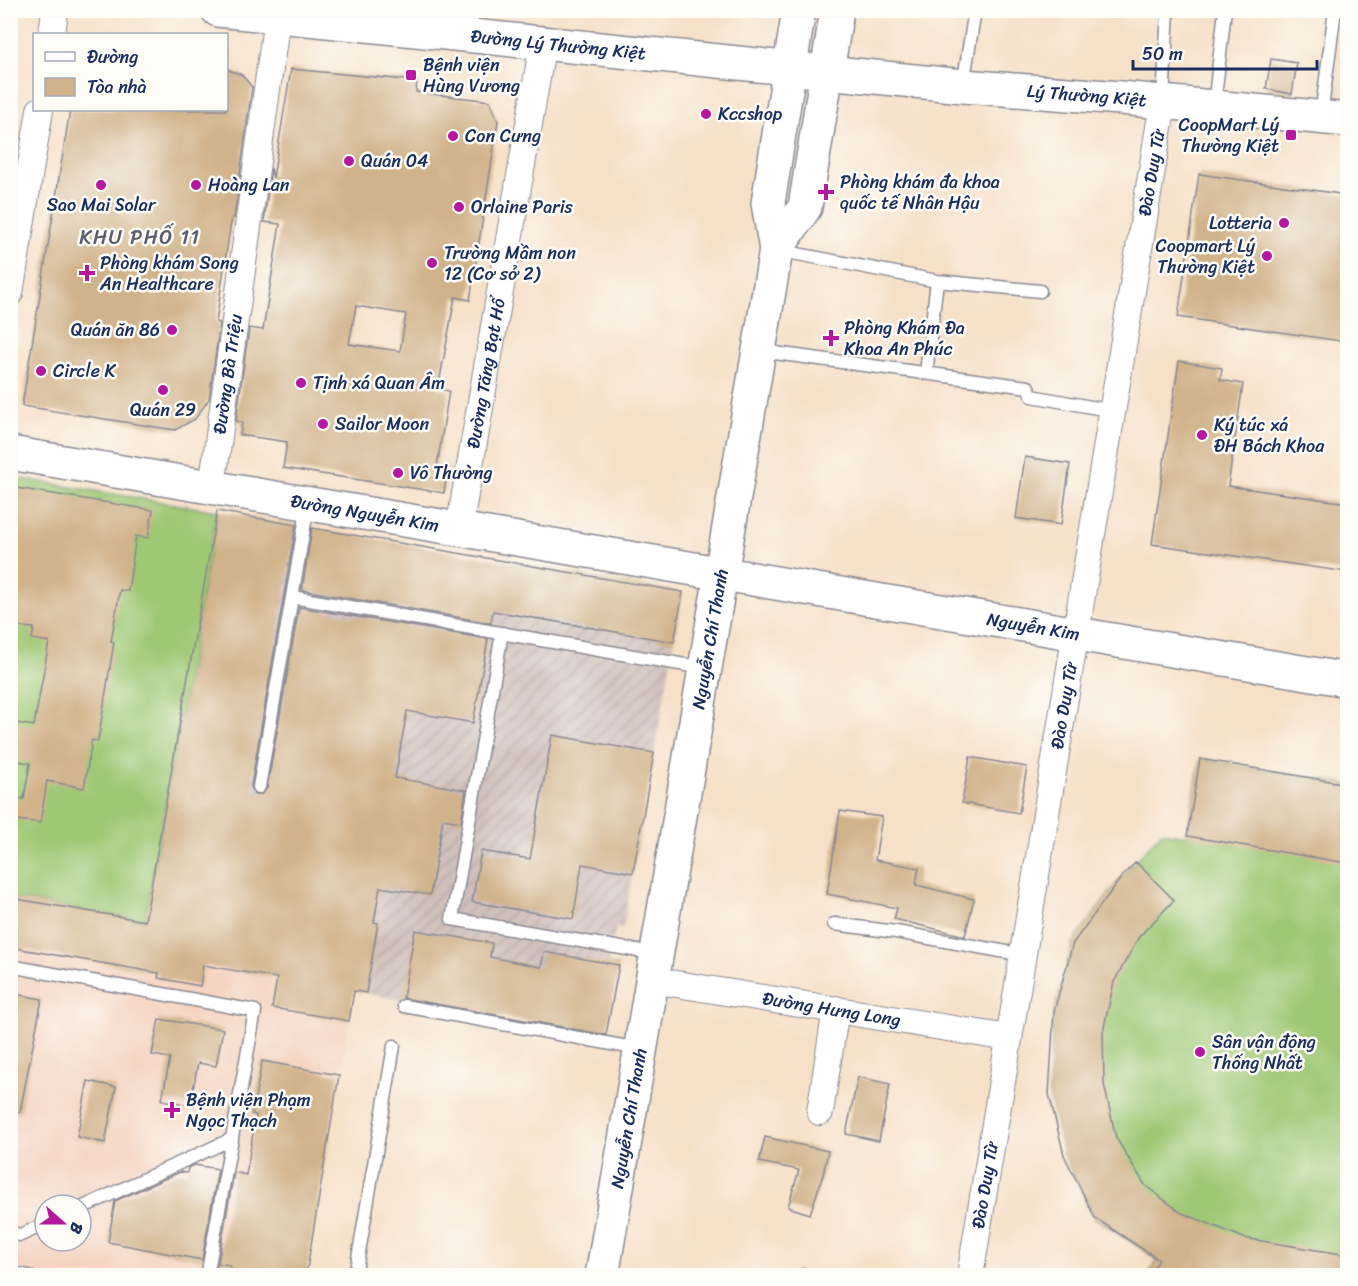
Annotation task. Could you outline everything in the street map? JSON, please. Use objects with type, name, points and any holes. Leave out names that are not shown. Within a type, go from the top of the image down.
[{"type":"main road","name":"Đường Lý Thường Kiệt","points":[[218,10],[278,13],[827,72]]},
{"type":"main road","points":[[776,250],[768,203],[799,10]]},
{"type":"main road","name":"Nguyễn Chí Thanh","points":[[602,1275],[776,250],[806,207],[837,10]]},
{"type":"main road","name":"Lý Thường Kiệt","points":[[827,72],[1334,119]]},
{"type":"main road","name":"Đường Nguyễn Kim","points":[[10,453],[720,573]]},
{"type":"main road","name":"Nguyễn Kim","points":[[720,573],[1347,680]]},
{"type":"street","points":[[52,33],[55,10]]},
{"type":"street","name":"Đường Bà Triệu","points":[[212,487],[278,13]]},
{"type":"street","name":"Đường Tăng Bạt Hổ","points":[[459,529],[543,43]]},
{"type":"street","name":"Đào Duy Từ","points":[[970,1275],[1163,103]]},
{"type":"street","points":[[10,293],[40,111]]},
{"type":"street","name":"Đường Hưng Long","points":[[654,967],[836,1009],[1009,1038]]},
{"type":"street","points":[[820,1112],[836,1009]]},
{"type":"lane","points":[[963,86],[975,10]]},
{"type":"lane","points":[[1163,103],[1168,10]]},
{"type":"lane","points":[[1214,107],[1225,10]]},
{"type":"lane","points":[[1334,119],[1335,10]]},
{"type":"lane","points":[[776,250],[937,282],[1040,291]]},
{"type":"lane","points":[[926,373],[937,282]]},
{"type":"lane","points":[[759,351],[1028,387],[1032,396],[1113,411]]},
{"type":"lane","points":[[259,787],[309,504]]},
{"type":"lane","points":[[292,597],[704,668]]},
{"type":"lane","points":[[502,633],[452,919],[654,967]]},
{"type":"lane","points":[[834,924],[896,932],[1023,955]]},
{"type":"lane","points":[[10,966],[255,1011],[207,1275]]},
{"type":"lane","points":[[404,1006],[640,1049]]},
{"type":"lane","points":[[355,1275],[394,1046]]},
{"type":"lane","points":[[93,1203],[232,1139]]},
{"type":"lane","points":[[10,1233],[21,1235],[33,1230]]},
{"type":"lane","points":[[10,1272],[29,1275]]},
{"type":"shaded area","points":[[217,511],[683,592],[623,928],[616,927],[609,963],[619,965],[606,1035],[139,954]]},
{"type":"shaded area","name":"Bệnh viện Phạm Ngọc Thạch","points":[[10,898],[145,921],[165,959],[354,991],[306,1275],[11,1275]]},
{"type":"green space","points":[[10,477],[217,511],[145,921],[11,898]]},
{"type":"green space","name":"Sân vận động Thống Nhất","points":[[1200,759],[1347,784],[1347,1275],[1148,1275],[1158,1260],[1095,1218],[1064,1155],[1049,1094],[1054,1011],[1073,943],[1123,875],[1162,832],[1187,836]]},
{"type":"building","points":[[1271,59],[1297,63],[1292,94],[1266,89]]},
{"type":"building","points":[[291,69],[417,81],[416,92],[490,101],[498,121],[470,300],[455,297],[438,389],[449,391],[437,466],[448,467],[444,493],[283,468],[287,442],[240,435],[242,422],[236,421],[249,328],[263,330],[280,224],[264,222],[271,168],[273,178]],"holes":[[[356,306],[406,314],[400,351],[349,344]]]},
{"type":"building","points":[[228,70],[242,75],[252,87],[234,218],[232,218],[230,228],[216,322],[220,323],[209,399],[195,419],[175,430],[22,406],[70,111],[228,111]]},
{"type":"building","name":"Coopmart Lý Thường Kiệt","points":[[1199,174],[1347,195],[1347,342],[1178,317]]},
{"type":"building","name":"Ký túc xá ĐH Bách Khoa","points":[[1179,361],[1222,368],[1220,380],[1243,384],[1228,486],[1347,503],[1347,572],[1152,544]]},
{"type":"building","points":[[1025,457],[1070,464],[1061,525],[1016,518]]},
{"type":"building","points":[[10,487],[153,510],[148,538],[136,536],[128,591],[120,590],[98,741],[92,740],[84,788],[47,781],[40,823],[10,819],[10,797],[24,799],[30,763],[11,760],[17,723],[34,726],[49,642],[32,639],[34,628],[10,626]]},
{"type":"building","points":[[217,511],[296,525],[251,786],[254,794],[262,794],[267,788],[299,607],[488,639],[473,723],[407,711],[395,778],[466,790],[461,822],[443,819],[430,895],[380,887],[374,922],[378,923],[366,993],[354,991],[349,1021],[272,1008],[277,978],[203,965],[200,986],[158,978],[159,973],[10,947],[10,898],[145,921]]},
{"type":"building","points":[[312,528],[683,592],[674,642],[493,611],[491,623],[302,590]]},
{"type":"building","points":[[552,735],[654,753],[633,873],[582,864],[573,919],[472,902],[481,851],[530,859]]},
{"type":"building","points":[[970,757],[1027,767],[1019,813],[962,803]]},
{"type":"building","points":[[1200,759],[1347,784],[1347,863],[1187,836]]},
{"type":"building","points":[[840,811],[882,817],[875,860],[919,868],[916,885],[974,899],[965,936],[894,919],[897,908],[827,894]]},
{"type":"building","points":[[1136,862],[1174,900],[1139,937],[1114,982],[1103,1032],[1104,1084],[1116,1138],[1145,1185],[1180,1212],[1244,1238],[1347,1255],[1347,1275],[1148,1275],[1159,1260],[1095,1218],[1064,1155],[1049,1094],[1054,1011],[1073,943],[1123,875]]},
{"type":"building","points":[[415,930],[492,943],[490,957],[541,967],[544,952],[619,965],[606,1035],[403,998]]},
{"type":"building","points":[[10,993],[42,999],[20,1112],[10,1111]]},
{"type":"building","points":[[159,1019],[223,1029],[216,1066],[198,1063],[190,1105],[162,1100],[170,1058],[152,1055]]},
{"type":"building","points":[[262,1061],[339,1075],[306,1275],[229,1275],[230,1265],[218,1263],[234,1172],[246,1175],[256,1115],[252,1114]]},
{"type":"building","points":[[858,1077],[890,1084],[879,1141],[846,1134]]},
{"type":"building","points":[[88,1081],[116,1087],[105,1143],[77,1137]]},
{"type":"building","points":[[765,1137],[828,1151],[810,1214],[788,1207],[799,1170],[759,1162]]},
{"type":"building","points":[[195,1165],[218,1169],[202,1260],[108,1242],[115,1201],[180,1172],[187,1173],[188,1168]]},
{"type":"place","name":"Bệnh viện Hùng Vương","points":[[411,75]]},
{"type":"place","name":"Kccshop","points":[[706,114]]},
{"type":"place","name":"CoopMart Lý Thường Kiệt","points":[[1291,135]]},
{"type":"place","name":"Con Cưng","points":[[453,136]]},
{"type":"place","name":"Quán 04","points":[[349,161]]},
{"type":"place","name":"Sao Mai Solar","points":[[101,185]]},
{"type":"place","name":"Hoàng Lan","points":[[196,185]]},
{"type":"place","name":"Phòng khám đa khoa quốc tế Nhân Hậu","points":[[826,192]]},
{"type":"place","name":"Orlaine Paris","points":[[459,207]]},
{"type":"place","name":"Lotteria","points":[[1284,223]]},
{"type":"place","name":"Coopmart Lý Thường Kiệt","points":[[1267,256]]},
{"type":"place","name":"Trường Mầm non 12 (Cơ sở 2)","points":[[432,263]]},
{"type":"place","name":"Phòng khám Song An Healthcare","points":[[87,273]]},
{"type":"place","name":"Quán ăn 86","points":[[172,330]]},
{"type":"place","name":"Phòng Khám Đa Khoa An Phúc","points":[[831,338]]},
{"type":"place","name":"Circle K","points":[[41,371]]},
{"type":"place","name":"Tịnh xá Quan Âm","points":[[301,383]]},
{"type":"place","name":"Quán 29","points":[[163,390]]},
{"type":"place","name":"Sailor Moon","points":[[323,424]]},
{"type":"place","name":"Ký túc xá ĐH Bách Khoa","points":[[1202,435]]},
{"type":"place","name":"Vô Thường","points":[[398,473]]},
{"type":"place","name":"Sân vận động Thống Nhất","points":[[1200,1052]]},
{"type":"place","name":"Bệnh viện Phạm Ngọc Thạch","points":[[172,1110]]},
{"type":"district","name":"KHU PHỐ 11","points":[[140,237]]}]
